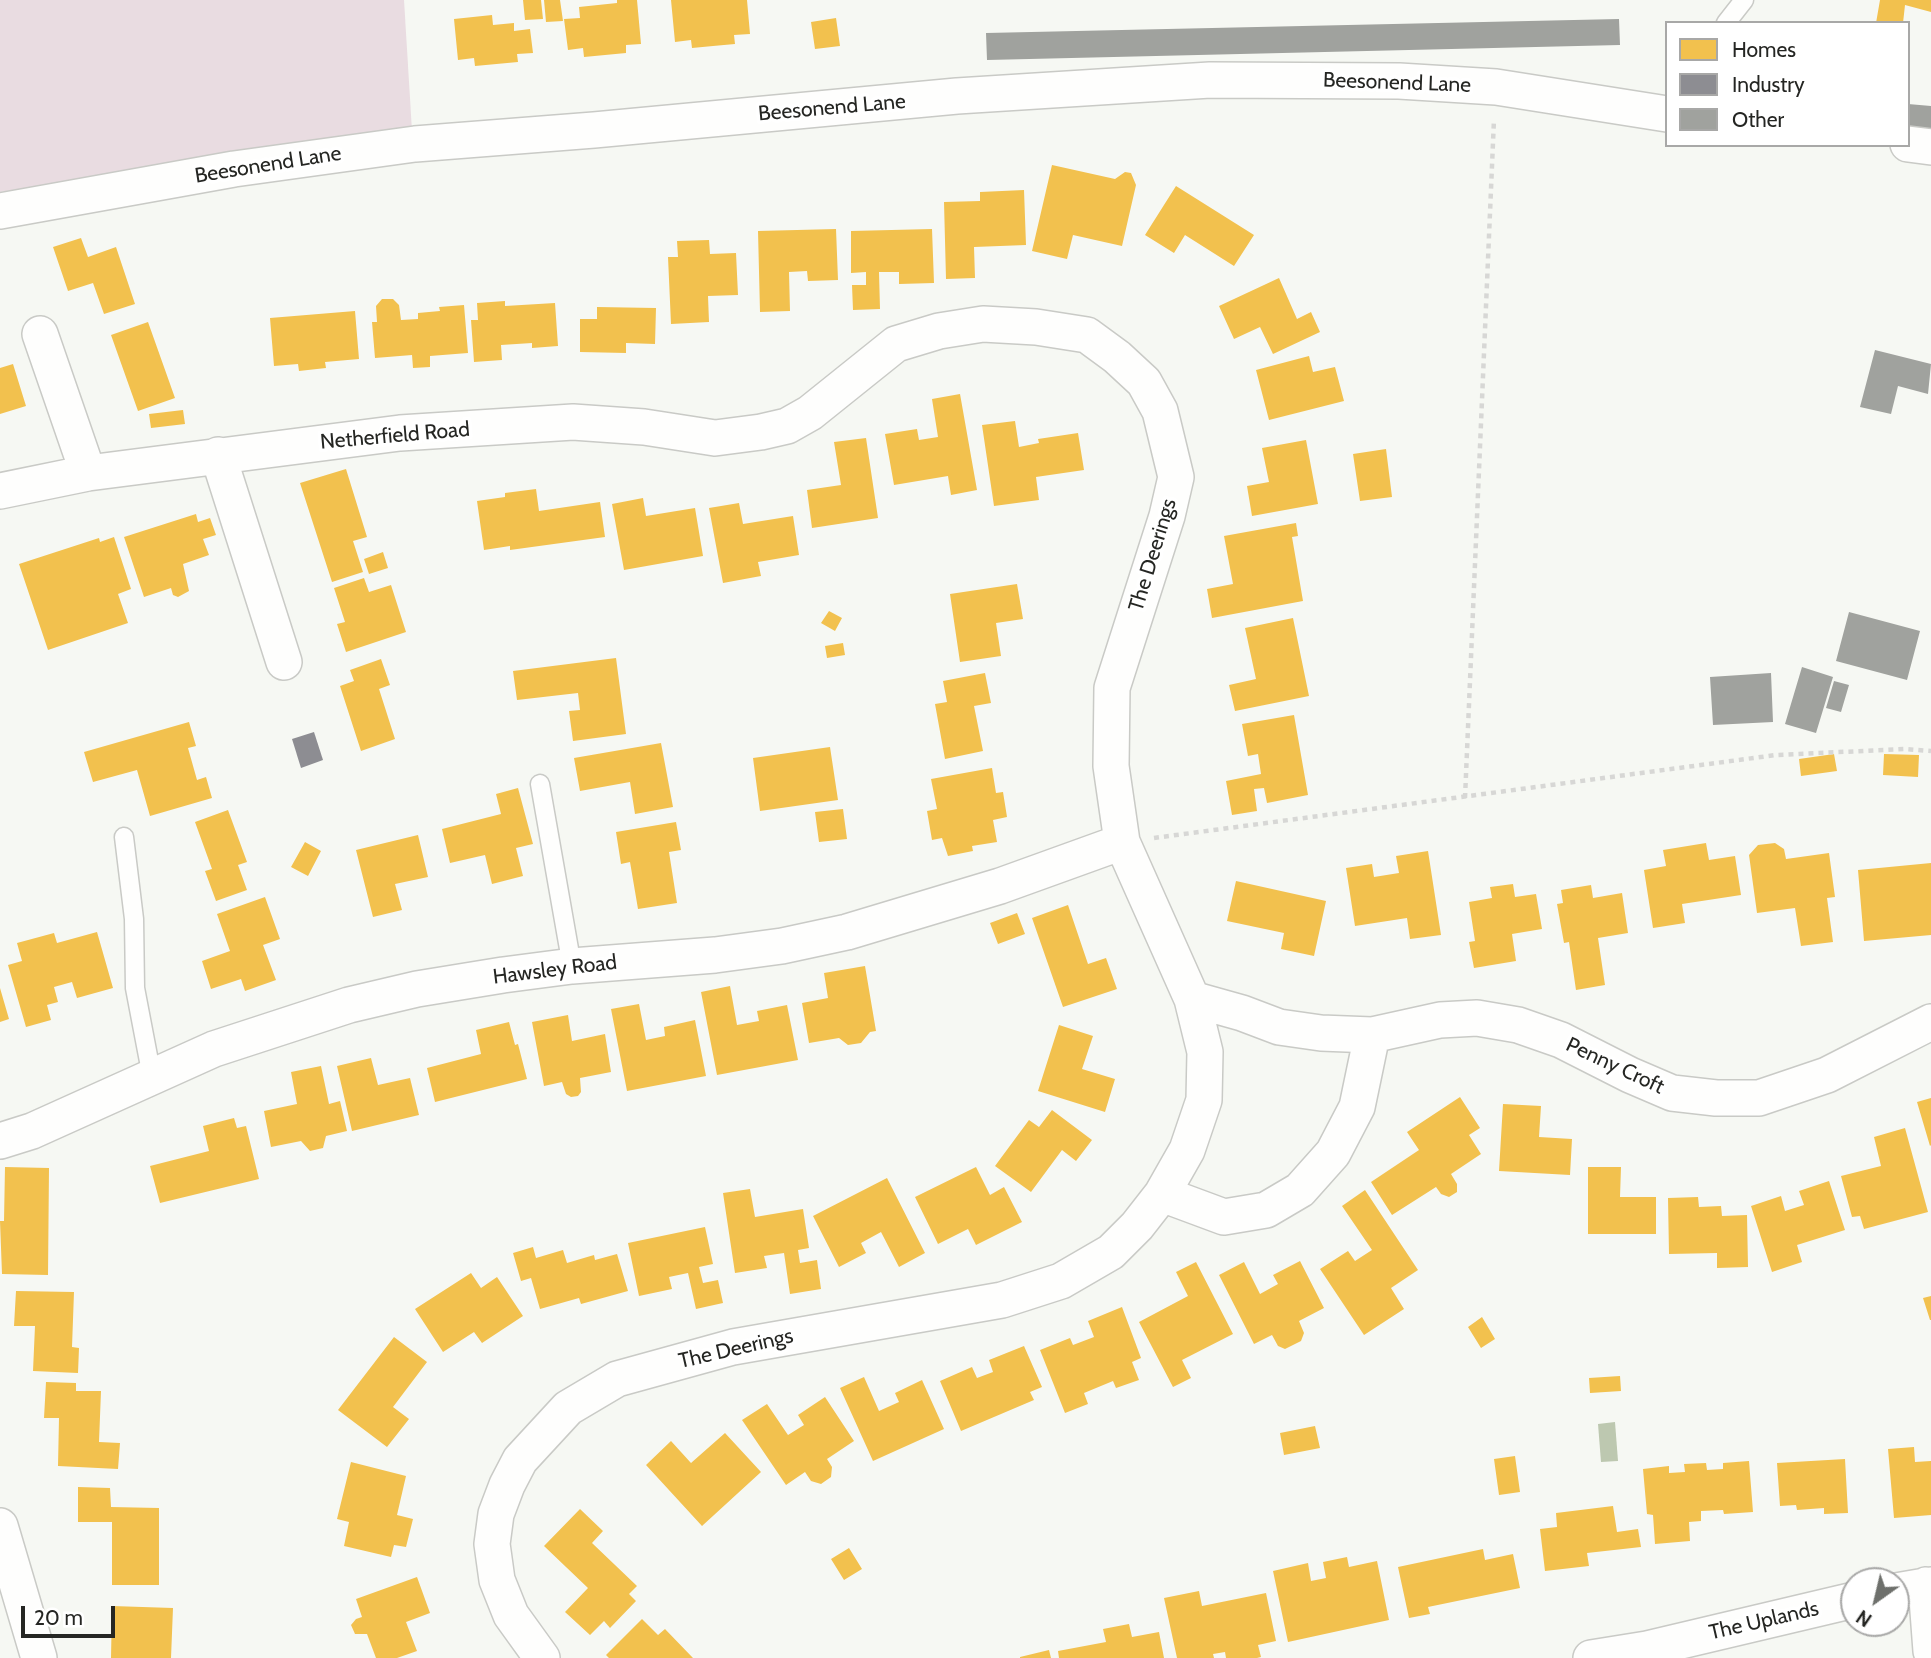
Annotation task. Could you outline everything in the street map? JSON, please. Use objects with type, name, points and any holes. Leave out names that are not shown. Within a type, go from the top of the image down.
[{"type":"street","name":"Beesonend Lane","points":[[0,211],[234,169],[415,144],[957,96],[1210,80],[1399,81],[1496,87],[1665,114]]},
{"type":"street","points":[[1910,144],[1931,147]]},
{"type":"street","name":"The Deerings","points":[[542,1658],[511,1615],[497,1580],[492,1544],[496,1514],[520,1460],[568,1408],[617,1379],[733,1347],[1002,1300],[1061,1281],[1111,1252],[1137,1226],[1162,1194],[1187,1150],[1204,1100],[1205,1052],[1192,999],[1122,842],[1111,766],[1112,688],[1167,516],[1175,477],[1160,411],[1144,382],[1087,335],[1037,327],[983,324],[939,331],[896,344],[810,414],[787,426],[715,438],[645,427],[573,422]]},
{"type":"street","points":[[40,334],[88,473]]},
{"type":"street","name":"Netherfield Road","points":[[0,491],[88,473],[400,433],[573,422]]},
{"type":"street","points":[[218,455],[284,662]]},
{"type":"street","name":"Hawsley Road","points":[[0,1141],[32,1131],[214,1049],[349,1005],[417,989],[572,966],[715,955],[782,946],[847,932],[1000,886],[1122,842]]},
{"type":"street","points":[[1162,1194],[1224,1217],[1266,1210],[1300,1190],[1333,1153],[1357,1107],[1372,1035],[1321,1033],[1279,1027],[1192,999]]},
{"type":"street","name":"Penny Croft","points":[[1372,1035],[1440,1020],[1477,1018],[1518,1025],[1561,1040],[1672,1093],[1716,1098],[1759,1098],[1827,1075],[1931,1023]]},
{"type":"street","points":[[0,1526],[39,1658]]},
{"type":"street","points":[[1918,1587],[1931,1651]]},
{"type":"street","name":"The Uplands","points":[[1591,1658],[1647,1649],[1840,1603]]},
{"type":"lane","points":[[1728,21],[1744,0]]},
{"type":"lane","points":[[540,783],[572,966]]},
{"type":"lane","points":[[124,837],[134,919],[135,988],[152,1077]]},
{"type":"path","points":[[1465,798],[1496,87]]},
{"type":"path","points":[[1122,842],[1776,755],[1905,749],[1931,751]]},
{"type":"shaded area","points":[[0,0],[404,0],[412,131],[0,192]]},
{"type":"shaded area","points":[[1615,1422],[1618,1461],[1601,1462],[1598,1424]]},
{"type":"building: Homes","points":[[523,0],[541,0],[543,19],[525,20]]},
{"type":"building: Homes","points":[[544,0],[560,0],[563,21],[546,22]]},
{"type":"building: Homes","points":[[617,0],[637,0],[641,44],[626,45],[626,53],[584,57],[583,48],[568,50],[564,19],[580,18],[579,7],[617,3]]},
{"type":"building: Homes","points":[[671,0],[747,0],[750,34],[734,35],[735,44],[692,48],[691,40],[675,42]]},
{"type":"building: Homes","points":[[1880,0],[1931,0],[1931,12],[1905,5],[1903,21],[1876,21]]},
{"type":"building: Homes","points":[[492,15],[493,25],[514,23],[514,31],[530,29],[533,53],[517,54],[518,62],[475,66],[474,58],[458,60],[454,19]]},
{"type":"building: Homes","points":[[836,18],[840,46],[815,49],[811,22]]},
{"type":"building: Homes","points":[[1052,165],[1115,179],[1125,172],[1131,173],[1136,185],[1122,246],[1073,235],[1067,259],[1032,251]]},
{"type":"building: Homes","points":[[1176,186],[1254,235],[1234,266],[1185,235],[1174,253],[1145,235]]},
{"type":"building: Homes","points":[[1024,190],[1026,245],[974,247],[975,278],[946,279],[944,202],[980,201],[980,192]]},
{"type":"building: Homes","points":[[836,229],[838,280],[808,281],[807,271],[789,272],[790,311],[760,312],[758,231]]},
{"type":"building: Homes","points":[[932,229],[934,283],[899,284],[899,272],[879,272],[880,309],[853,310],[852,285],[866,285],[866,272],[851,273],[851,231]]},
{"type":"building: Homes","points":[[81,238],[88,257],[116,247],[135,304],[104,314],[93,283],[68,291],[53,247]]},
{"type":"building: Homes","points":[[709,240],[710,254],[736,253],[738,295],[708,296],[709,322],[671,324],[668,257],[678,257],[677,241]]},
{"type":"building: Homes","points":[[1279,278],[1297,319],[1311,312],[1320,332],[1273,354],[1260,327],[1234,339],[1219,306]]},
{"type":"building: Homes","points":[[382,299],[393,299],[399,305],[401,320],[418,319],[418,313],[440,311],[439,307],[464,305],[468,353],[430,356],[430,367],[413,368],[412,355],[375,358],[372,322],[377,322],[376,306]]},
{"type":"building: Homes","points":[[505,301],[505,306],[555,303],[558,346],[532,348],[532,343],[501,345],[502,360],[474,362],[471,320],[478,320],[477,303]]},
{"type":"building: Homes","points":[[597,307],[656,308],[655,344],[626,343],[626,353],[580,352],[580,319],[597,319]]},
{"type":"building: Homes","points":[[355,311],[359,359],[325,362],[326,368],[299,371],[298,364],[274,366],[270,318]]},
{"type":"building: Homes","points":[[148,322],[175,398],[138,411],[111,335]]},
{"type":"building: Homes","points":[[1309,356],[1313,372],[1335,367],[1344,401],[1269,420],[1256,370]]},
{"type":"building: Homes","points":[[13,364],[26,406],[0,414],[0,368]]},
{"type":"building: Homes","points":[[960,394],[977,490],[951,495],[948,476],[894,485],[885,434],[917,429],[919,440],[938,437],[932,399]]},
{"type":"building: Homes","points":[[183,410],[185,424],[151,428],[149,414]]},
{"type":"building: Homes","points":[[1015,421],[1019,447],[1039,443],[1038,439],[1078,433],[1084,470],[1036,477],[1039,500],[994,506],[982,425]]},
{"type":"building: Homes","points":[[866,438],[878,518],[812,528],[807,490],[841,485],[834,442]]},
{"type":"building: Homes","points":[[1306,440],[1318,504],[1252,516],[1247,486],[1269,482],[1262,448]]},
{"type":"building: Homes","points":[[1386,449],[1392,497],[1360,501],[1353,454]]},
{"type":"building: Homes","points":[[346,469],[367,537],[353,541],[363,572],[332,582],[300,483]]},
{"type":"building: Homes","points":[[536,489],[539,511],[600,502],[605,537],[510,550],[510,546],[484,550],[477,501],[505,497],[505,493]]},
{"type":"building: Homes","points":[[643,498],[646,516],[695,508],[703,556],[624,570],[612,504]]},
{"type":"building: Homes","points":[[739,503],[743,524],[793,516],[799,555],[758,562],[761,576],[723,583],[709,508]]},
{"type":"building: Homes","points":[[196,514],[198,522],[210,518],[216,535],[203,539],[209,555],[183,564],[189,591],[178,597],[173,595],[171,588],[144,597],[124,537]]},
{"type":"building: Homes","points":[[1296,523],[1298,536],[1292,537],[1303,601],[1212,618],[1207,589],[1233,584],[1224,536]]},
{"type":"building: Homes","points":[[114,537],[131,589],[118,594],[128,623],[48,650],[19,564],[99,538],[100,542]]},
{"type":"building: Homes","points":[[383,552],[388,568],[369,574],[364,559]]},
{"type":"building: Homes","points":[[364,578],[369,592],[391,585],[406,632],[346,652],[337,624],[345,622],[334,588]]},
{"type":"building: Homes","points":[[1017,584],[1023,619],[996,623],[1001,656],[960,662],[950,594]]},
{"type":"building: Homes","points":[[829,611],[842,618],[835,631],[821,623]]},
{"type":"building: Homes","points":[[1293,618],[1309,696],[1235,711],[1229,685],[1256,679],[1245,628]]},
{"type":"building: Homes","points":[[843,643],[845,655],[827,658],[825,646]]},
{"type":"building: Homes","points":[[616,658],[626,734],[573,741],[569,711],[580,710],[578,693],[517,700],[513,671]]},
{"type":"building: Homes","points":[[381,659],[390,685],[379,689],[395,739],[361,751],[340,686],[354,681],[350,670]]},
{"type":"building: Homes","points":[[985,673],[991,703],[974,706],[983,751],[945,759],[935,704],[947,702],[943,681]]},
{"type":"building: Homes","points":[[1294,715],[1308,795],[1267,803],[1264,788],[1254,789],[1257,811],[1232,815],[1226,781],[1261,774],[1258,754],[1248,756],[1242,724]]},
{"type":"building: Homes","points":[[189,722],[196,746],[188,748],[197,780],[206,777],[212,798],[150,816],[137,770],[93,782],[84,752]]},
{"type":"building: Homes","points":[[661,743],[673,807],[635,814],[630,782],[580,791],[574,758]]},
{"type":"building: Homes","points":[[830,747],[838,800],[760,811],[753,758]]},
{"type":"building: Homes","points":[[1834,754],[1837,771],[1801,776],[1799,759]]},
{"type":"building: Homes","points":[[1884,754],[1919,755],[1918,777],[1883,775]]},
{"type":"building: Homes","points":[[992,768],[996,793],[1003,792],[1007,817],[993,820],[997,842],[972,846],[973,851],[948,856],[942,838],[932,840],[927,811],[937,809],[931,779]]},
{"type":"building: Homes","points":[[518,788],[533,844],[516,848],[523,876],[492,884],[485,855],[450,863],[442,829],[501,814],[496,794]]},
{"type":"building: Homes","points":[[843,809],[847,839],[819,842],[815,812]]},
{"type":"building: Homes","points":[[228,810],[247,862],[238,865],[247,890],[216,901],[205,871],[212,869],[195,822]]},
{"type":"building: Homes","points":[[676,822],[681,850],[669,852],[677,903],[638,909],[630,862],[621,864],[616,832]]},
{"type":"building: Homes","points":[[418,835],[428,877],[395,884],[402,910],[373,917],[356,850]]},
{"type":"building: Homes","points":[[305,842],[321,851],[308,876],[291,867]]},
{"type":"building: Homes","points":[[1706,843],[1709,860],[1735,856],[1741,895],[1682,904],[1685,923],[1653,928],[1644,870],[1666,866],[1663,850]]},
{"type":"building: Homes","points":[[1775,843],[1784,849],[1786,859],[1829,853],[1835,897],[1827,898],[1833,942],[1801,946],[1795,908],[1757,913],[1749,855],[1758,845]]},
{"type":"building: Homes","points":[[1428,851],[1441,935],[1410,939],[1407,918],[1355,926],[1346,868],[1372,864],[1374,877],[1399,873],[1396,856]]},
{"type":"building: Homes","points":[[1931,863],[1931,935],[1864,941],[1858,870]]},
{"type":"building: Homes","points":[[1236,881],[1326,901],[1314,956],[1281,949],[1284,933],[1227,921]]},
{"type":"building: Homes","points":[[1513,884],[1515,897],[1536,894],[1542,929],[1512,934],[1516,961],[1474,968],[1469,942],[1475,941],[1469,902],[1492,898],[1490,887]]},
{"type":"building: Homes","points":[[1591,885],[1593,898],[1622,893],[1628,933],[1598,938],[1605,985],[1576,990],[1569,942],[1564,943],[1557,904],[1563,903],[1561,890]]},
{"type":"building: Homes","points":[[265,897],[280,939],[263,945],[276,980],[245,991],[241,979],[211,989],[202,961],[230,951],[217,914]]},
{"type":"building: Homes","points":[[1068,905],[1088,964],[1106,958],[1117,989],[1063,1007],[1032,918]]},
{"type":"building: Homes","points":[[1017,913],[1025,934],[998,944],[990,923]]},
{"type":"building: Homes","points":[[97,932],[113,988],[77,998],[72,982],[54,987],[58,1002],[47,1005],[51,1020],[26,1027],[8,965],[22,961],[17,943],[54,933],[57,943]]},
{"type":"building: Homes","points":[[865,966],[876,1031],[870,1032],[861,1043],[848,1045],[839,1038],[809,1043],[802,1003],[828,998],[824,973]]},
{"type":"building: Homes","points":[[730,986],[737,1025],[759,1021],[757,1011],[787,1005],[798,1060],[717,1075],[701,992]]},
{"type":"building: Homes","points":[[0,988],[9,1019],[0,1022]]},
{"type":"building: Homes","points":[[639,1004],[646,1040],[665,1036],[664,1027],[695,1020],[706,1076],[627,1091],[611,1009]]},
{"type":"building: Homes","points":[[568,1015],[572,1041],[605,1034],[611,1072],[580,1078],[581,1092],[578,1096],[571,1097],[566,1094],[562,1082],[544,1086],[532,1022]]},
{"type":"building: Homes","points":[[509,1022],[527,1079],[435,1102],[427,1068],[481,1054],[476,1030]]},
{"type":"building: Homes","points":[[1059,1025],[1093,1036],[1082,1069],[1115,1079],[1105,1112],[1038,1091]]},
{"type":"building: Homes","points":[[371,1058],[378,1085],[410,1078],[419,1115],[352,1131],[337,1066]]},
{"type":"building: Homes","points":[[321,1066],[329,1104],[340,1101],[347,1131],[326,1136],[323,1148],[310,1151],[301,1141],[271,1147],[264,1111],[297,1104],[291,1072]]},
{"type":"building: Homes","points":[[1460,1097],[1480,1128],[1469,1135],[1481,1154],[1451,1174],[1457,1184],[1457,1192],[1449,1197],[1441,1194],[1436,1187],[1392,1215],[1371,1182],[1419,1150],[1407,1132]]},
{"type":"building: Homes","points":[[1931,1098],[1931,1145],[1930,1146],[1917,1102]]},
{"type":"building: Homes","points":[[1503,1104],[1541,1106],[1539,1137],[1572,1139],[1570,1175],[1499,1171]]},
{"type":"building: Homes","points":[[1052,1110],[1092,1140],[1076,1161],[1062,1150],[1031,1192],[995,1166],[1029,1120],[1039,1127]]},
{"type":"building: Homes","points":[[234,1118],[237,1128],[246,1126],[259,1179],[160,1203],[150,1166],[209,1151],[203,1126]]},
{"type":"building: Homes","points":[[1905,1128],[1928,1212],[1864,1229],[1860,1216],[1852,1217],[1841,1176],[1881,1166],[1874,1137]]},
{"type":"building: Homes","points":[[5,1167],[49,1168],[48,1275],[2,1274],[0,1221],[4,1221]]},
{"type":"building: Homes","points":[[976,1167],[990,1195],[1004,1187],[1022,1222],[976,1245],[968,1229],[938,1244],[915,1197]]},
{"type":"building: Homes","points":[[1588,1167],[1621,1167],[1620,1197],[1656,1197],[1656,1234],[1588,1234]]},
{"type":"building: Homes","points":[[887,1178],[925,1253],[899,1267],[881,1232],[861,1243],[866,1253],[839,1267],[813,1216]]},
{"type":"building: Homes","points":[[1829,1181],[1845,1230],[1797,1245],[1802,1262],[1772,1272],[1751,1206],[1781,1196],[1785,1211],[1804,1205],[1799,1191]]},
{"type":"building: Homes","points":[[750,1189],[755,1217],[803,1209],[809,1248],[798,1250],[800,1263],[817,1260],[821,1289],[790,1294],[784,1253],[764,1256],[767,1268],[735,1273],[723,1193]]},
{"type":"building: Homes","points":[[1365,1190],[1418,1270],[1391,1288],[1404,1309],[1364,1335],[1320,1269],[1348,1251],[1355,1261],[1372,1250],[1342,1206]]},
{"type":"building: Homes","points":[[1698,1197],[1699,1207],[1721,1206],[1722,1216],[1747,1215],[1748,1267],[1717,1268],[1717,1253],[1669,1254],[1668,1198]]},
{"type":"building: Homes","points":[[705,1227],[713,1264],[699,1267],[703,1283],[718,1280],[723,1303],[696,1309],[688,1273],[669,1277],[672,1289],[639,1296],[628,1243]]},
{"type":"building: Homes","points":[[533,1247],[536,1258],[563,1250],[567,1263],[594,1255],[595,1260],[617,1254],[628,1291],[581,1304],[579,1298],[540,1309],[531,1278],[521,1281],[513,1253]]},
{"type":"building: Homes","points":[[1300,1261],[1324,1308],[1299,1321],[1304,1333],[1301,1341],[1285,1349],[1278,1346],[1272,1335],[1254,1344],[1219,1275],[1244,1262],[1260,1294],[1278,1284],[1273,1275]]},
{"type":"building: Homes","points":[[1196,1262],[1233,1334],[1182,1360],[1191,1378],[1173,1387],[1139,1322],[1188,1296],[1176,1272]]},
{"type":"building: Homes","points":[[471,1273],[481,1288],[497,1277],[523,1316],[482,1343],[474,1332],[443,1352],[415,1309]]},
{"type":"building: Homes","points":[[16,1291],[74,1292],[72,1347],[79,1348],[78,1373],[33,1371],[35,1326],[14,1326]]},
{"type":"building: Homes","points":[[1931,1296],[1931,1320],[1930,1320],[1923,1298]]},
{"type":"building: Homes","points":[[1122,1307],[1141,1358],[1132,1362],[1139,1380],[1116,1388],[1113,1381],[1084,1393],[1088,1404],[1065,1413],[1040,1350],[1070,1338],[1073,1345],[1094,1337],[1088,1321]]},
{"type":"building: Homes","points":[[1482,1317],[1495,1339],[1481,1348],[1468,1327]]},
{"type":"building: Homes","points":[[394,1337],[427,1362],[393,1407],[409,1419],[387,1447],[338,1410]]},
{"type":"building: Homes","points":[[1024,1346],[1042,1387],[1030,1392],[1034,1400],[961,1431],[940,1381],[972,1367],[977,1378],[993,1372],[989,1360]]},
{"type":"building: Homes","points":[[1620,1376],[1621,1391],[1590,1393],[1589,1378]]},
{"type":"building: Homes","points":[[864,1377],[879,1411],[899,1402],[895,1393],[922,1380],[944,1429],[873,1461],[840,1388]]},
{"type":"building: Homes","points":[[46,1382],[76,1383],[76,1391],[101,1391],[99,1442],[120,1443],[118,1469],[58,1466],[59,1418],[44,1418]]},
{"type":"building: Homes","points":[[825,1397],[854,1441],[827,1459],[832,1467],[831,1477],[821,1484],[811,1481],[805,1472],[786,1485],[742,1420],[767,1404],[788,1435],[804,1425],[798,1415]]},
{"type":"building: Homes","points":[[1315,1426],[1320,1448],[1284,1455],[1280,1433]]},
{"type":"building: Homes","points":[[725,1433],[761,1472],[702,1526],[646,1465],[671,1441],[691,1463]]},
{"type":"building: Homes","points":[[1914,1447],[1915,1462],[1931,1461],[1931,1515],[1894,1518],[1888,1449]]},
{"type":"building: Homes","points":[[1515,1456],[1520,1492],[1499,1495],[1494,1459]]},
{"type":"building: Homes","points":[[1845,1459],[1848,1513],[1824,1514],[1824,1508],[1797,1510],[1796,1505],[1780,1506],[1777,1463]]},
{"type":"building: Homes","points":[[1749,1461],[1753,1512],[1724,1514],[1723,1510],[1701,1511],[1701,1521],[1689,1522],[1690,1541],[1655,1544],[1653,1515],[1647,1514],[1643,1469],[1669,1466],[1669,1473],[1685,1472],[1684,1464],[1706,1463],[1707,1470],[1723,1469],[1723,1463]]},
{"type":"building: Homes","points":[[351,1462],[406,1476],[397,1515],[413,1519],[406,1547],[394,1545],[391,1557],[344,1546],[349,1522],[337,1519]]},
{"type":"building: Homes","points":[[78,1487],[110,1488],[111,1507],[159,1508],[159,1585],[112,1585],[112,1522],[78,1522]]},
{"type":"building: Homes","points":[[1613,1506],[1617,1532],[1638,1529],[1641,1547],[1587,1553],[1589,1566],[1545,1571],[1540,1529],[1557,1527],[1556,1513]]},
{"type":"building: Homes","points":[[580,1509],[603,1531],[592,1543],[637,1586],[629,1594],[636,1601],[610,1628],[604,1621],[590,1635],[565,1612],[588,1588],[544,1546]]},
{"type":"building: Homes","points":[[849,1548],[862,1569],[844,1580],[831,1559]]},
{"type":"building: Homes","points":[[1483,1549],[1485,1560],[1513,1554],[1520,1588],[1428,1607],[1430,1614],[1409,1618],[1398,1567]]},
{"type":"building: Homes","points":[[1347,1557],[1349,1567],[1377,1561],[1389,1620],[1288,1642],[1273,1571],[1308,1563],[1311,1581],[1326,1578],[1323,1562]]},
{"type":"building: Homes","points":[[417,1577],[430,1613],[406,1622],[417,1651],[397,1658],[376,1658],[367,1634],[355,1634],[351,1625],[362,1617],[356,1599]]},
{"type":"building: Homes","points":[[1199,1591],[1202,1606],[1266,1593],[1276,1641],[1258,1645],[1261,1657],[1257,1658],[1226,1658],[1225,1652],[1213,1654],[1214,1658],[1177,1658],[1164,1598]]},
{"type":"building: Homes","points":[[112,1606],[173,1608],[171,1658],[111,1658]]},
{"type":"building: Homes","points":[[642,1619],[658,1635],[665,1629],[693,1658],[609,1658],[606,1655]]},
{"type":"building: Homes","points":[[1129,1624],[1132,1637],[1159,1632],[1164,1658],[1059,1658],[1058,1651],[1106,1642],[1103,1629]]},
{"type":"building: Homes","points":[[1049,1650],[1051,1658],[1020,1658],[1020,1657]]},
{"type":"building: Industry","points":[[314,732],[323,760],[301,768],[292,739]]},
{"type":"building: Other","points":[[1619,19],[1620,45],[987,60],[986,33]]},
{"type":"building: Other","points":[[1910,104],[1931,106],[1931,132],[1910,129]]},
{"type":"building: Other","points":[[1875,350],[1931,364],[1928,394],[1898,386],[1891,414],[1860,407]]},
{"type":"building: Other","points":[[1849,612],[1920,631],[1907,680],[1836,661]]},
{"type":"building: Other","points":[[1802,667],[1833,677],[1816,733],[1785,724]]},
{"type":"building: Other","points":[[1771,673],[1773,722],[1713,725],[1710,677]]},
{"type":"building: Other","points":[[1834,681],[1849,685],[1841,712],[1826,708]]}]
